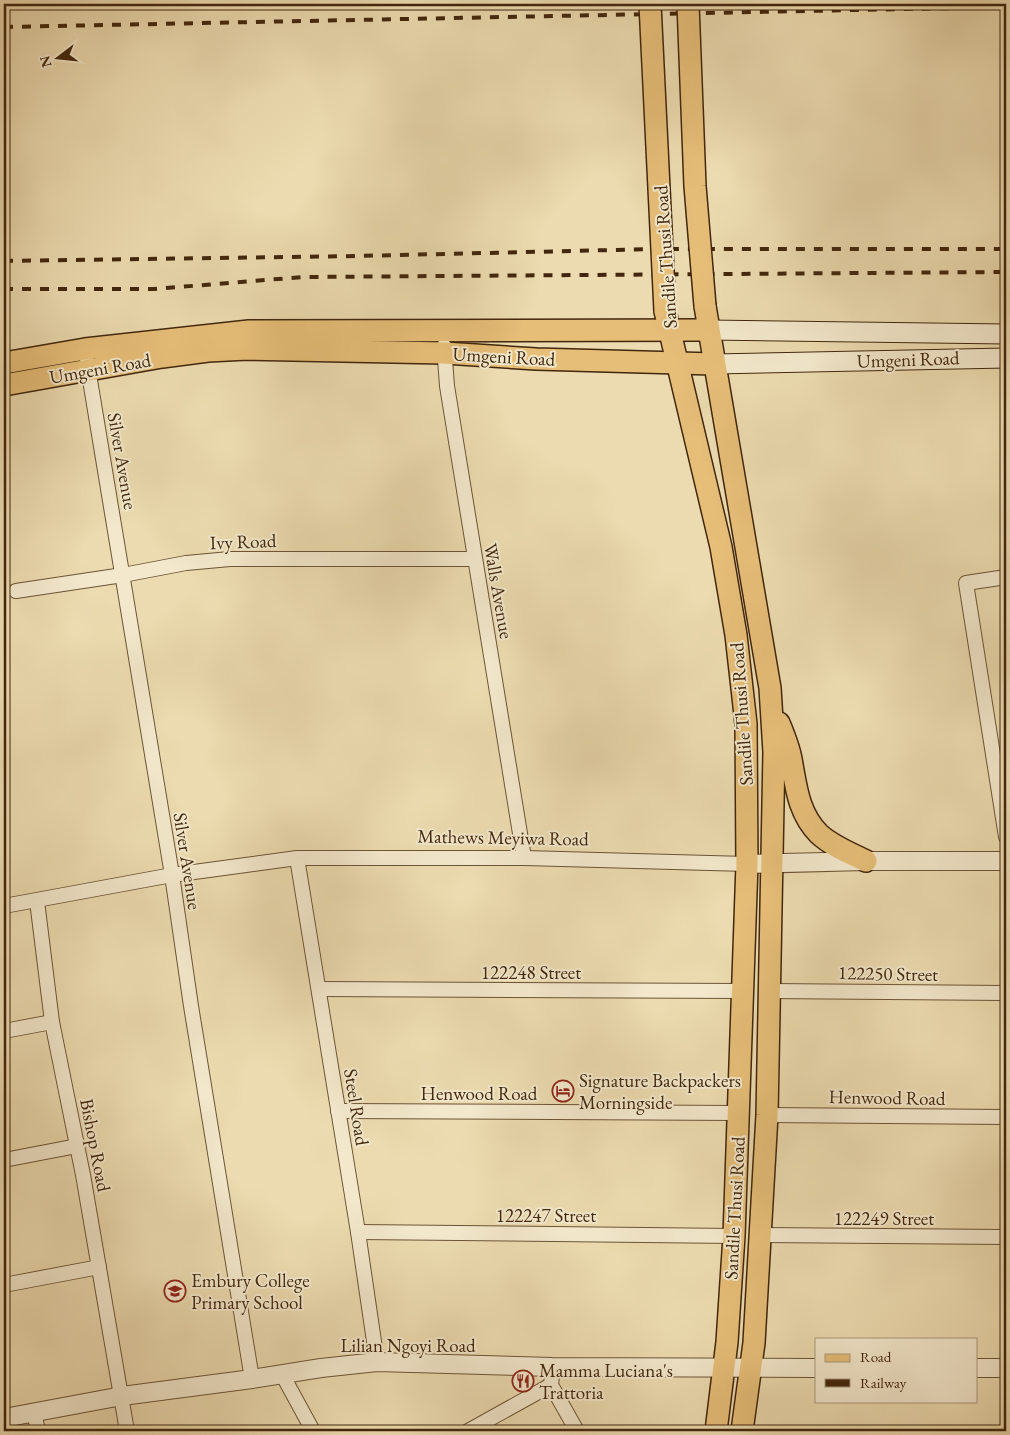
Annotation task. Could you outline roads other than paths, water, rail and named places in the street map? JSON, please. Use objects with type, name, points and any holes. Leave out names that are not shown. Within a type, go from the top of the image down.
[{"type":"main road","name":"Sandile Thusi Road","points":[[650,4],[667,321],[721,547],[736,635],[746,724],[748,864],[734,1236],[727,1342],[716,1431]]},
{"type":"main road","name":"Sandile Thusi Road","points":[[688,4],[695,186],[704,306],[772,704],[774,752],[768,1114],[762,1235],[752,1368],[742,1431]]},
{"type":"main road","name":"Umgeni Road","points":[[4,363],[85,348],[249,331],[443,331],[667,321],[708,330],[1006,334]]},
{"type":"main road","name":"Umgeni Road","points":[[4,385],[208,351],[444,353],[536,359],[714,364],[1006,358]]},
{"type":"main road","points":[[772,704],[788,745],[796,790],[801,806],[809,821],[820,834],[836,846],[866,860]]},
{"type":"street","name":"Walls Avenue","points":[[443,331],[447,386],[524,858]]},
{"type":"street","name":"Silver Avenue","points":[[85,348],[252,1379]]},
{"type":"street","name":"Ivy Road","points":[[16,591],[123,575],[186,563],[230,559],[474,559]]},
{"type":"street","points":[[1006,577],[966,583],[1006,837]]},
{"type":"street","name":"Mathews Meyiwa Road","points":[[4,906],[172,876],[297,858],[524,858],[748,864],[866,860],[1006,861]]},
{"type":"street","name":"Steel Road","points":[[297,858],[358,1232],[377,1362]]},
{"type":"street","name":"Bishop Road","points":[[37,901],[52,1022],[100,1267],[127,1431]]},
{"type":"street","name":"122248 Street","points":[[319,989],[743,991]]},
{"type":"street","name":"122250 Street","points":[[769,990],[1006,993]]},
{"type":"street","points":[[4,1031],[52,1022]]},
{"type":"street","name":"Henwood Road","points":[[338,1111],[738,1113]]},
{"type":"street","name":"Henwood Road","points":[[768,1114],[1006,1117]]},
{"type":"street","points":[[4,1160],[77,1146]]},
{"type":"street","name":"122247 Street","points":[[358,1232],[734,1236]]},
{"type":"street","name":"122249 Street","points":[[762,1235],[1006,1237]]},
{"type":"street","points":[[4,1286],[100,1267]]},
{"type":"street","name":"Lilian Ngoyi Road","points":[[4,1418],[122,1396],[377,1362],[552,1368],[815,1368]]},
{"type":"street","points":[[552,1368],[551,1386],[577,1431]]},
{"type":"street","points":[[978,1368],[1006,1368]]},
{"type":"street","points":[[282,1374],[313,1431]]},
{"type":"street","points":[[468,1431],[551,1386]]},
{"type":"street","points":[[34,1412],[38,1431]]},
{"type":"railway","points":[[392,4],[437,6],[573,4]]},
{"type":"railway","points":[[4,27],[1006,7]]},
{"type":"railway","points":[[4,261],[657,249],[1006,249]]},
{"type":"railway","points":[[4,289],[154,289],[303,277],[1006,272]]},
{"type":"place","name":"Signature Backpackers Morningside","points":[[563,1091]]},
{"type":"place","name":"Embury College Primary School","points":[[175,1291]]},
{"type":"place","name":"Mamma Luciana's Trattoria","points":[[523,1381]]}]
